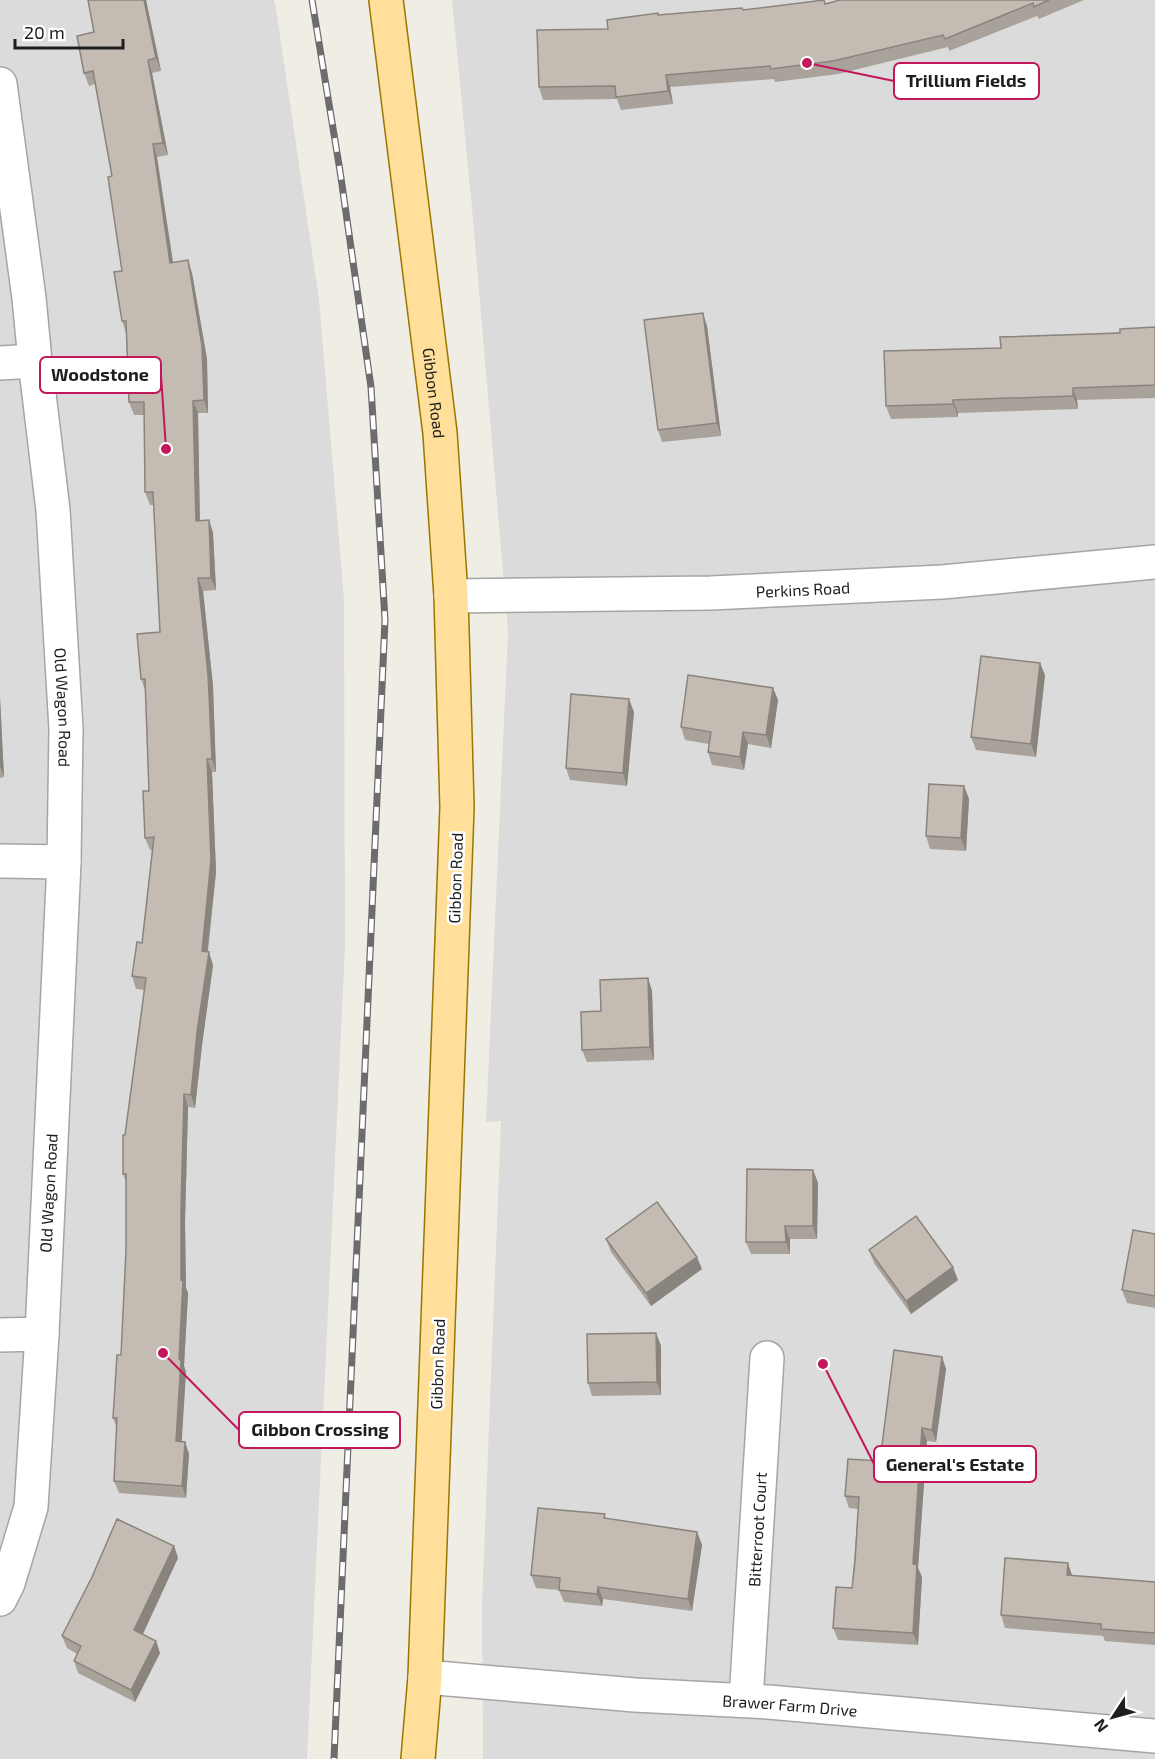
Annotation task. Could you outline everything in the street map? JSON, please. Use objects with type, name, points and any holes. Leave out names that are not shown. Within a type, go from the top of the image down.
[{"type":"main road","name":"Gibbon Road","points":[[386,0],[440,433],[451,596],[457,807],[426,1677],[418,1759]]},
{"type":"street","name":"Old Wagon Road","points":[[0,84],[29,298],[53,510],[65,717],[64,862],[42,1334],[31,1507],[9,1582],[0,1599]]},
{"type":"street","points":[[0,363],[35,361]]},
{"type":"street","name":"Perkins Road","points":[[451,596],[711,593],[942,582],[1155,562]]},
{"type":"street","points":[[0,861],[64,862]]},
{"type":"street","points":[[0,1335],[42,1334]]},
{"type":"street","name":"Bitterroot Court","points":[[746,1700],[767,1358]]},
{"type":"street","name":"Brawer Farm Drive","points":[[426,1677],[635,1695],[746,1700],[1155,1736]]},
{"type":"shaded area","points":[[0,0],[274,0],[276,9],[319,299],[344,599],[345,947],[307,1759],[0,1759]]},
{"type":"shaded area","points":[[452,0],[1155,0],[1155,1759],[483,1759],[482,1605],[501,1121],[486,1122],[508,631]]},
{"type":"building","points":[[88,0],[144,0],[156,58],[148,60],[163,143],[153,144],[170,263],[188,260],[202,346],[204,400],[193,401],[196,521],[209,520],[211,578],[198,578],[208,674],[212,759],[207,759],[211,860],[202,951],[209,952],[197,1032],[191,1095],[184,1094],[181,1210],[181,1280],[183,1281],[176,1441],[185,1442],[182,1486],[114,1481],[117,1418],[113,1418],[117,1355],[121,1355],[126,1250],[126,1174],[123,1174],[123,1135],[125,1135],[146,978],[132,976],[137,942],[142,943],[154,837],[145,838],[143,791],[149,791],[145,679],[141,679],[137,634],[160,632],[153,492],[145,492],[144,402],[129,402],[126,321],[122,321],[114,272],[122,271],[108,177],[112,176],[93,71],[84,73],[77,36],[94,32]]},
{"type":"building","points":[[824,0],[825,4],[840,0],[1049,0],[1034,7],[1033,3],[945,39],[943,35],[833,61],[771,69],[770,66],[666,75],[668,91],[616,97],[615,86],[539,87],[537,30],[608,29],[607,20],[658,13],[658,15],[742,8],[743,10]]},
{"type":"building","points":[[703,313],[717,423],[658,430],[644,320]]},
{"type":"building","points":[[1155,327],[1155,385],[1073,388],[1073,396],[953,400],[953,404],[886,406],[884,351],[1001,348],[1000,337],[1120,333],[1120,329]]},
{"type":"building","points":[[981,656],[1040,663],[1031,744],[971,737]]},
{"type":"building","points":[[688,675],[773,688],[766,735],[743,732],[740,757],[708,752],[711,732],[681,727]]},
{"type":"building","points":[[571,694],[629,699],[623,773],[566,768]]},
{"type":"building","points":[[929,784],[964,786],[961,838],[926,836]]},
{"type":"building","points":[[648,978],[650,1047],[582,1050],[581,1012],[601,1011],[600,980]]},
{"type":"building","points":[[747,1169],[813,1170],[813,1226],[785,1226],[786,1242],[746,1242]]},
{"type":"building","points":[[657,1202],[697,1257],[646,1293],[606,1239]]},
{"type":"building","points":[[916,1216],[953,1267],[906,1301],[869,1250]]},
{"type":"building","points":[[1133,1230],[1155,1234],[1155,1296],[1122,1290]]},
{"type":"building","points":[[656,1333],[657,1382],[588,1383],[587,1334]]},
{"type":"building","points":[[894,1350],[942,1357],[932,1430],[922,1428],[913,1564],[917,1565],[913,1633],[833,1628],[836,1587],[852,1588],[855,1561],[859,1497],[845,1496],[848,1459],[880,1461]]},
{"type":"building","points":[[538,1508],[605,1514],[604,1518],[697,1532],[688,1599],[598,1587],[597,1594],[559,1590],[560,1578],[531,1575]]},
{"type":"building","points":[[117,1519],[174,1546],[134,1630],[156,1641],[131,1690],[74,1661],[81,1646],[62,1636],[92,1577]]},
{"type":"building","points":[[1005,1558],[1068,1563],[1067,1575],[1155,1582],[1155,1633],[1101,1629],[1101,1624],[1001,1615]]},
{"type":"railway","points":[[312,0],[340,171],[371,387],[385,620],[334,1759]]},
{"type":"place","name":"Trillium Fields","points":[[807,63]]},
{"type":"place","name":"Woodstone","points":[[166,449]]},
{"type":"place","name":"Gibbon Crossing","points":[[163,1353]]},
{"type":"place","name":"General's Estate","points":[[823,1364]]}]
